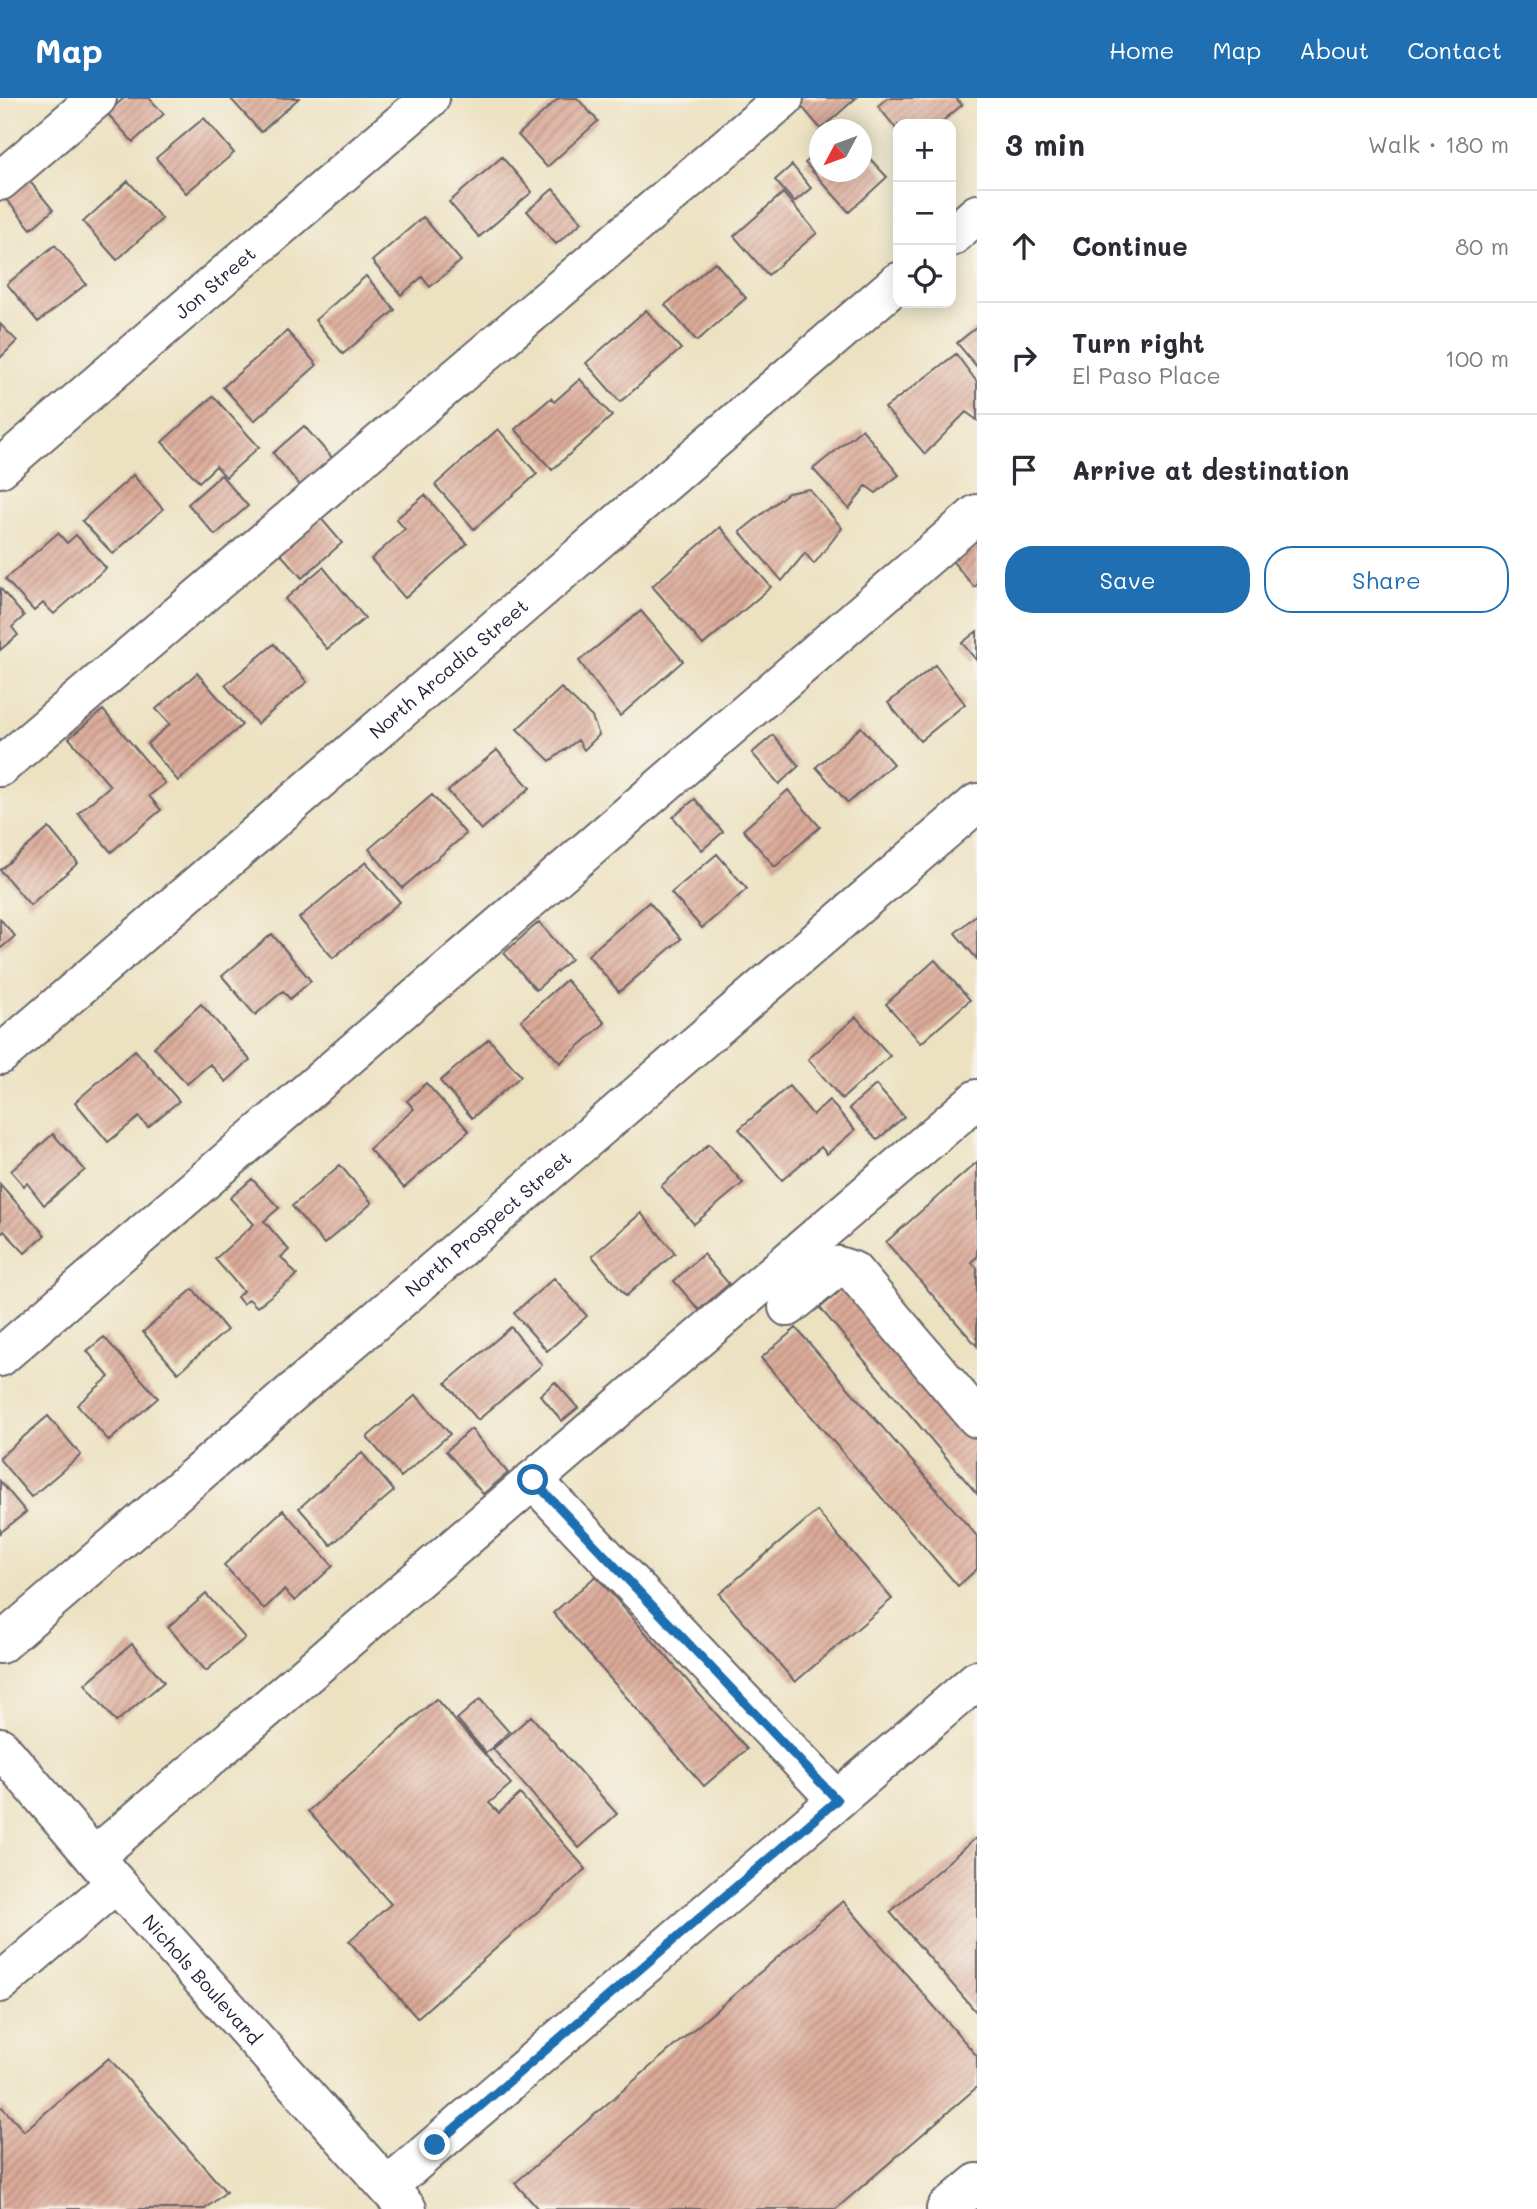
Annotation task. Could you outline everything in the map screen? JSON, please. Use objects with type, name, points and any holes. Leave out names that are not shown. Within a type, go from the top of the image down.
[{"type":"street","points":[[0,181],[97,98]]},
{"type":"street","name":"Jon Street","points":[[0,468],[430,98]]},
{"type":"street","points":[[0,767],[784,98]]},
{"type":"street","points":[[956,233],[977,214]]},
{"type":"street","name":"North Arcadia Street","points":[[0,1055],[893,286]]},
{"type":"street","points":[[0,1357],[977,514]]},
{"type":"street","name":"North Prospect Street","points":[[0,1644],[977,803]]},
{"type":"street","points":[[0,1983],[106,1870],[533,1480],[977,1099]]},
{"type":"street","points":[[788,1307],[838,1266],[853,1271],[977,1418]]},
{"type":"street","points":[[533,1480],[837,1800]]},
{"type":"street","points":[[398,2197],[837,1800],[977,1680]]},
{"type":"street","name":"Nichols Boulevard","points":[[0,1747],[398,2197]]},
{"type":"building","points":[[124,98],[149,98],[164,114],[133,142],[107,113]]},
{"type":"building","points":[[230,98],[299,98],[261,132]]},
{"type":"building","points":[[559,98],[577,98],[598,121],[547,167],[518,135]]},
{"type":"building","points":[[800,98],[856,98],[832,119],[812,119],[797,101]]},
{"type":"building","points":[[887,98],[956,98],[962,105],[945,119],[893,119],[893,125],[878,106]]},
{"type":"building","points":[[204,118],[234,153],[186,193],[156,158]]},
{"type":"building","points":[[502,157],[532,192],[479,237],[449,202]]},
{"type":"building","points":[[872,161],[887,177],[849,212],[822,182],[872,182]]},
{"type":"building","points":[[792,165],[811,188],[794,202],[775,180]]},
{"type":"building","points":[[27,178],[53,210],[31,229],[4,197]]},
{"type":"building","points":[[128,181],[162,219],[117,260],[83,222]]},
{"type":"building","points":[[553,189],[582,222],[556,244],[527,211]]},
{"type":"building","points":[[783,193],[817,233],[768,275],[734,236]]},
{"type":"building","points":[[423,217],[461,261],[430,287],[422,277],[401,295],[372,261]]},
{"type":"building","points":[[55,245],[86,284],[38,322],[7,284]]},
{"type":"building","points":[[715,262],[746,298],[697,341],[665,305]]},
{"type":"building","points":[[366,276],[395,310],[343,354],[315,320]]},
{"type":"building","points":[[646,310],[681,349],[620,402],[586,363]]},
{"type":"building","points":[[0,324],[17,341],[0,358]]},
{"type":"building","points":[[977,327],[977,367],[957,343]]},
{"type":"building","points":[[287,331],[317,365],[254,421],[223,387]]},
{"type":"building","points":[[956,354],[977,382],[977,420],[966,412],[925,454],[885,408]]},
{"type":"building","points":[[580,379],[612,416],[552,470],[515,429],[551,398],[554,402]]},
{"type":"building","points":[[213,396],[259,447],[226,477],[216,466],[199,482],[162,442]]},
{"type":"building","points":[[304,426],[334,460],[302,488],[273,453]]},
{"type":"building","points":[[498,429],[537,474],[474,529],[435,485]]},
{"type":"building","points":[[862,429],[899,475],[876,493],[866,486],[849,509],[813,469]]},
{"type":"building","points":[[133,475],[163,509],[113,554],[82,521]]},
{"type":"building","points":[[221,475],[248,506],[215,535],[188,504]]},
{"type":"building","points":[[809,489],[842,528],[814,564],[805,553],[782,581],[740,532],[788,493]]},
{"type":"building","points":[[425,495],[467,544],[405,598],[371,559],[405,529],[396,519]]},
{"type":"building","points":[[319,516],[342,543],[302,578],[278,551]]},
{"type":"building","points":[[720,527],[771,587],[703,645],[652,586]]},
{"type":"building","points":[[977,531],[977,585],[974,587],[948,556]]},
{"type":"building","points":[[58,533],[67,543],[76,535],[106,568],[54,614],[43,603],[34,611],[5,579]]},
{"type":"building","points":[[323,567],[365,618],[327,649],[285,599]]},
{"type":"building","points":[[0,588],[24,616],[12,627],[18,635],[0,650]]},
{"type":"building","points":[[641,611],[683,661],[620,716],[579,661]]},
{"type":"building","points":[[977,631],[977,661],[962,643]]},
{"type":"building","points":[[274,644],[307,682],[257,724],[225,685]]},
{"type":"building","points":[[935,665],[965,704],[920,741],[888,703]]},
{"type":"building","points":[[197,673],[242,725],[178,781],[147,744],[170,724],[156,709]]},
{"type":"building","points":[[561,688],[592,717],[599,735],[584,750],[578,740],[550,761],[517,729]]},
{"type":"building","points":[[103,710],[165,783],[149,796],[161,810],[111,852],[78,813],[110,786],[69,738]]},
{"type":"building","points":[[861,727],[893,764],[848,803],[816,767]]},
{"type":"building","points":[[773,735],[799,766],[779,784],[752,753]]},
{"type":"building","points":[[497,750],[530,788],[481,830],[448,791]]},
{"type":"building","points":[[788,790],[820,827],[775,867],[743,830]]},
{"type":"building","points":[[432,795],[466,834],[402,888],[369,849]]},
{"type":"building","points":[[695,799],[723,832],[702,850],[673,817]]},
{"type":"building","points":[[49,828],[78,863],[30,905],[0,870]]},
{"type":"building","points":[[717,854],[747,889],[702,928],[671,893]]},
{"type":"building","points":[[366,862],[400,902],[333,958],[299,918]]},
{"type":"building","points":[[649,902],[681,939],[619,992],[588,955]]},
{"type":"building","points":[[977,914],[977,959],[955,933]]},
{"type":"building","points":[[0,919],[15,936],[0,949]]},
{"type":"building","points":[[539,922],[571,959],[536,990],[504,953]]},
{"type":"building","points":[[272,934],[311,981],[290,999],[283,991],[255,1015],[222,976]]},
{"type":"building","points":[[935,960],[970,1000],[921,1043],[886,1004]]},
{"type":"building","points":[[566,980],[605,1023],[560,1063],[521,1020]]},
{"type":"building","points":[[201,1004],[250,1060],[226,1082],[210,1064],[187,1084],[154,1047]]},
{"type":"building","points":[[856,1017],[890,1056],[842,1099],[808,1059]]},
{"type":"building","points":[[489,1039],[521,1076],[472,1118],[440,1081]]},
{"type":"building","points":[[135,1050],[179,1101],[148,1127],[139,1117],[108,1142],[75,1102]]},
{"type":"building","points":[[426,1083],[469,1131],[404,1188],[369,1149],[414,1109],[407,1101]]},
{"type":"building","points":[[876,1085],[904,1117],[877,1140],[849,1108]]},
{"type":"building","points":[[789,1086],[813,1115],[829,1100],[855,1130],[827,1154],[821,1147],[782,1180],[739,1129]]},
{"type":"building","points":[[53,1134],[85,1170],[44,1205],[27,1183],[24,1186],[11,1171]]},
{"type":"building","points":[[709,1144],[743,1183],[694,1224],[661,1186]]},
{"type":"building","points":[[977,1162],[977,1257],[971,1262],[977,1268],[977,1346],[886,1242]]},
{"type":"building","points":[[340,1165],[372,1203],[324,1244],[292,1206]]},
{"type":"building","points":[[252,1179],[279,1208],[264,1221],[289,1250],[281,1257],[297,1275],[257,1307],[249,1299],[243,1304],[237,1297],[243,1291],[215,1259],[254,1224],[230,1198]]},
{"type":"building","points":[[0,1184],[45,1235],[25,1253],[4,1231],[0,1235]]},
{"type":"building","points":[[641,1213],[675,1253],[626,1296],[592,1256]]},
{"type":"building","points":[[703,1254],[729,1284],[699,1310],[674,1281]]},
{"type":"building","points":[[554,1278],[587,1316],[547,1351],[514,1313]]},
{"type":"building","points":[[853,1280],[977,1427],[977,1494],[820,1308]]},
{"type":"building","points":[[193,1289],[227,1330],[178,1373],[143,1332]]},
{"type":"building","points":[[511,1327],[542,1365],[478,1420],[446,1383]]},
{"type":"building","points":[[796,1328],[977,1536],[977,1569],[958,1586],[761,1358]]},
{"type":"building","points":[[104,1337],[158,1398],[109,1441],[77,1405],[109,1377],[87,1351]]},
{"type":"building","points":[[555,1382],[578,1408],[562,1421],[540,1395]]},
{"type":"building","points":[[416,1395],[450,1434],[401,1477],[367,1437]]},
{"type":"building","points":[[48,1416],[81,1455],[31,1497],[0,1457]]},
{"type":"building","points":[[471,1429],[508,1473],[483,1494],[446,1451]]},
{"type":"building","points":[[362,1453],[394,1491],[331,1545],[299,1508]]},
{"type":"building","points":[[0,1481],[26,1512],[0,1533]]},
{"type":"building","points":[[283,1510],[333,1566],[295,1601],[284,1590],[264,1609],[224,1565]]},
{"type":"building","points":[[817,1511],[892,1599],[795,1682],[719,1594]]},
{"type":"building","points":[[596,1576],[747,1749],[704,1786],[553,1613]]},
{"type":"building","points":[[206,1594],[245,1638],[206,1671],[168,1627]]},
{"type":"building","points":[[132,1644],[164,1682],[116,1722],[85,1684]]},
{"type":"building","points":[[436,1699],[511,1784],[489,1803],[499,1813],[520,1794],[586,1869],[417,2018],[349,1941],[391,1904],[308,1811]]},
{"type":"building","points":[[480,1699],[509,1732],[486,1753],[457,1719]]},
{"type":"building","points":[[531,1716],[617,1814],[579,1848],[493,1749]]},
{"type":"building","points":[[977,1837],[977,2013],[890,1912]]},
{"type":"building","points":[[843,1901],[977,2056],[977,2087],[836,2209],[538,2209],[515,2183]]},
{"type":"building","points":[[109,2058],[226,2192],[205,2209],[0,2209],[0,2105],[24,2131]]},
{"type":"route","points":[[435,2145],[837,1800],[533,1480]]}]
